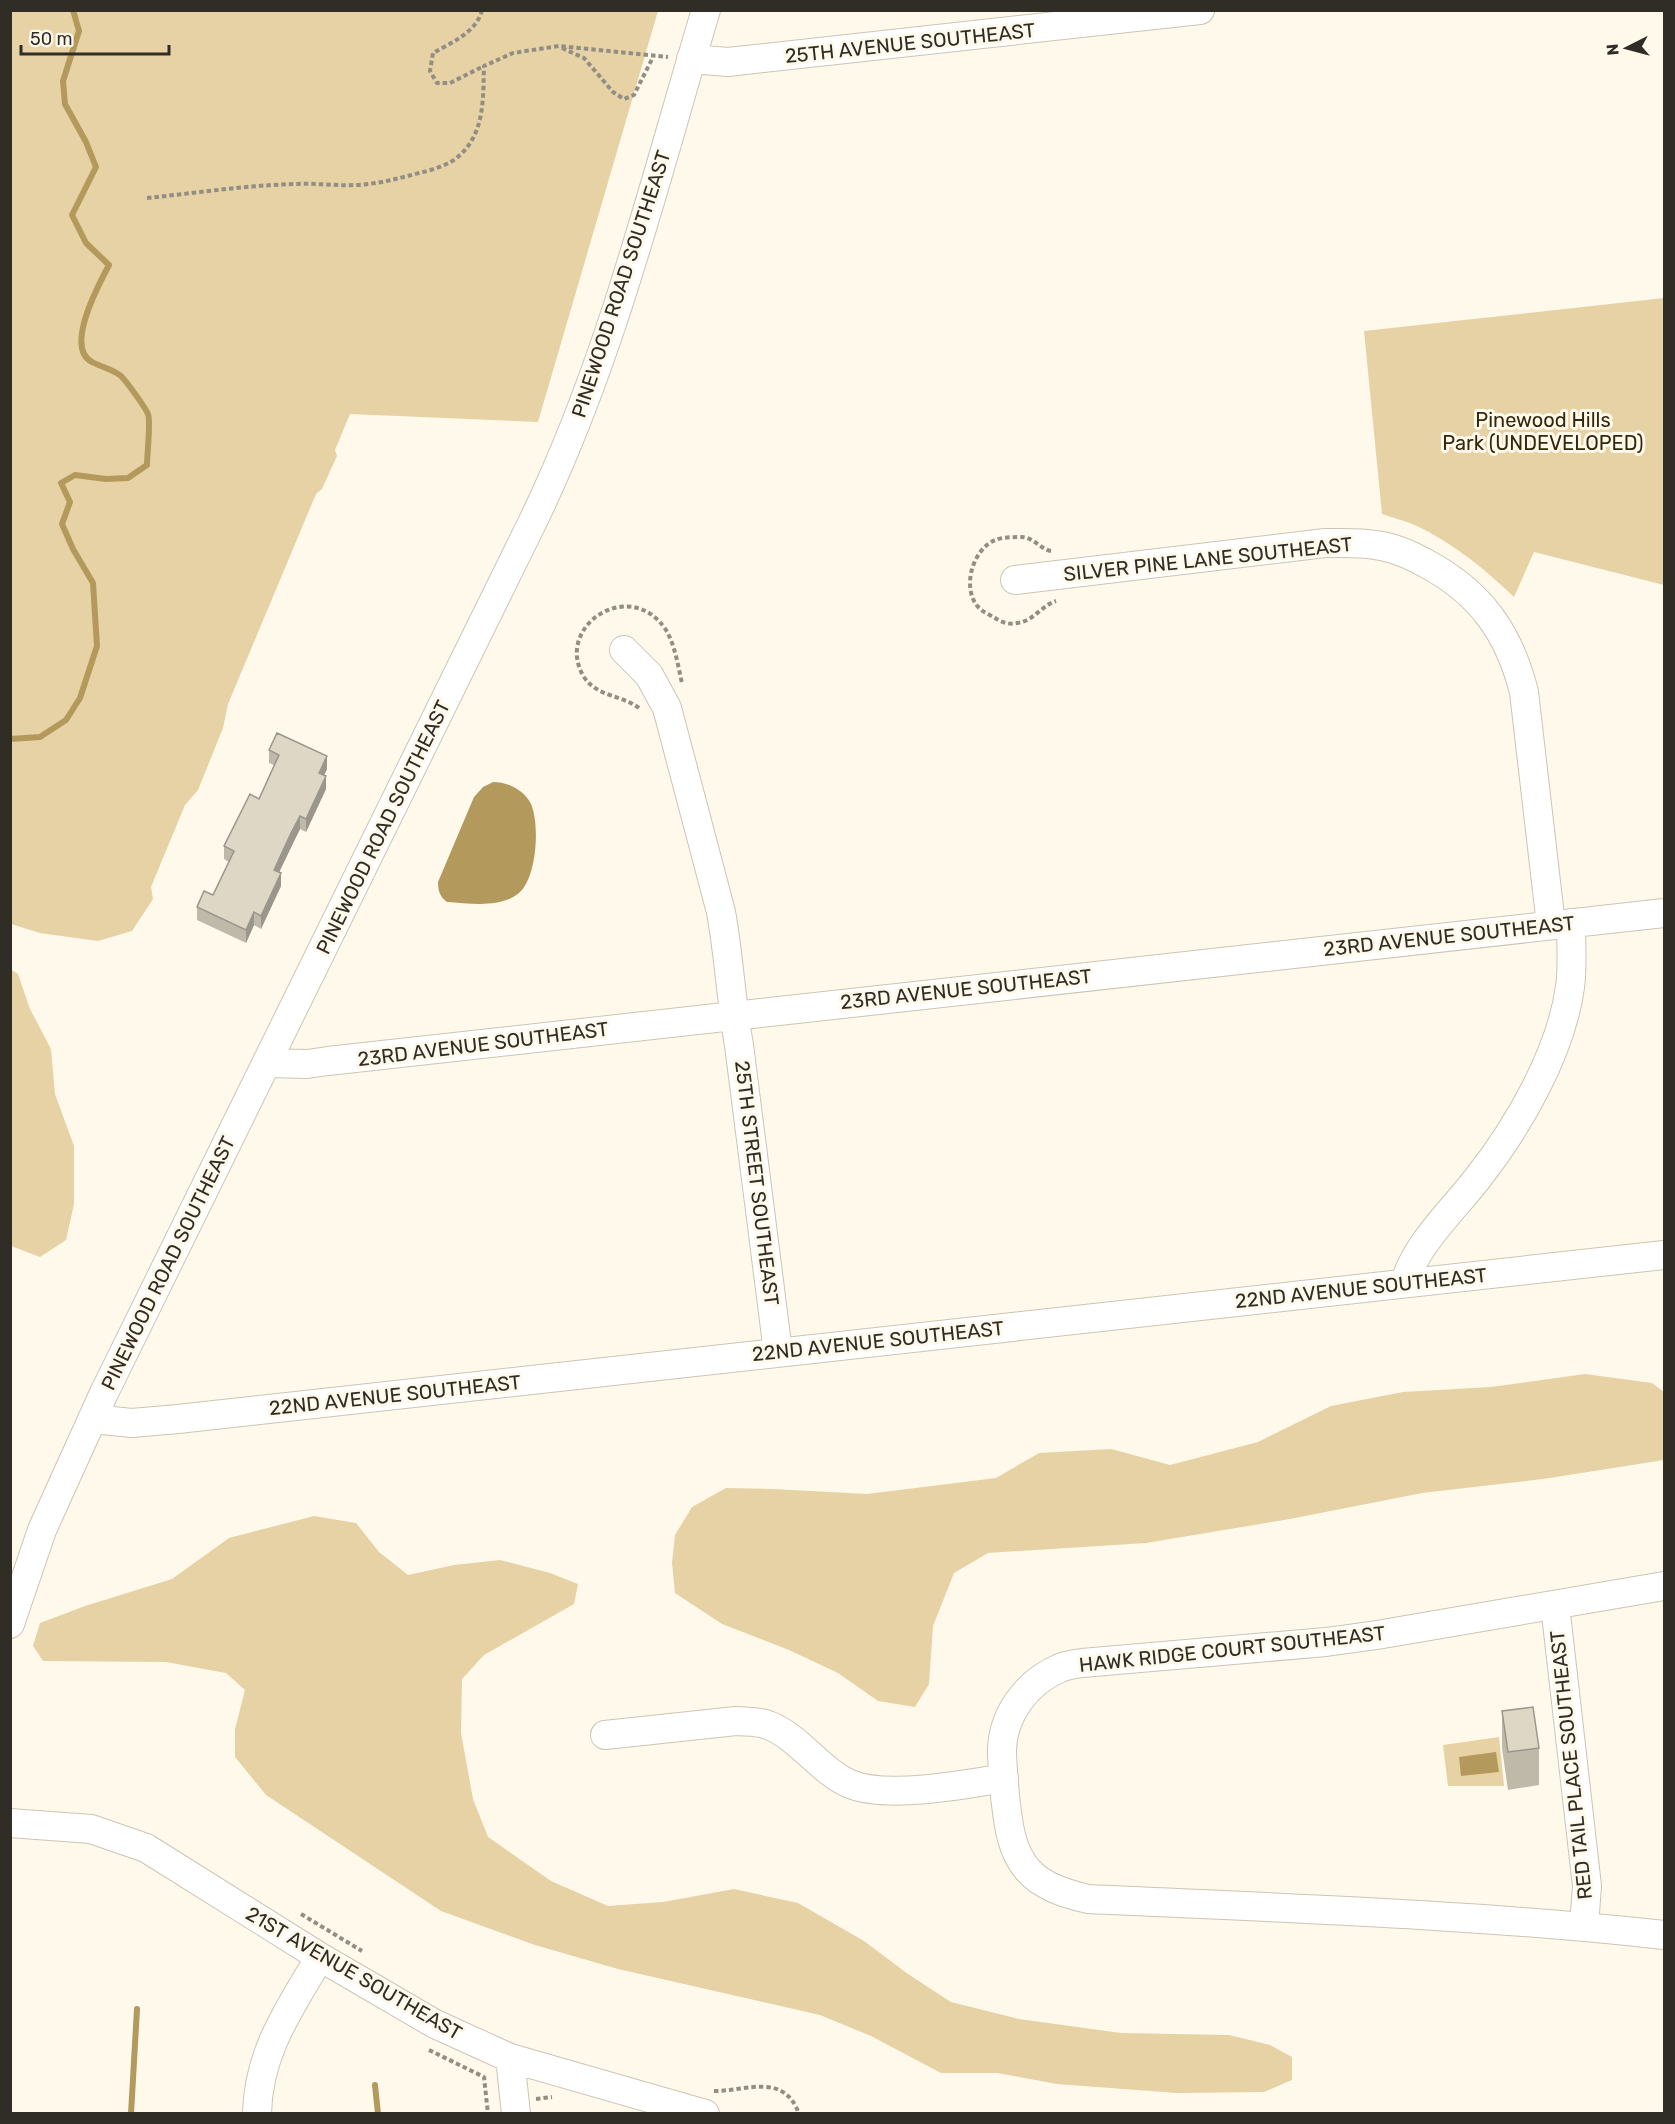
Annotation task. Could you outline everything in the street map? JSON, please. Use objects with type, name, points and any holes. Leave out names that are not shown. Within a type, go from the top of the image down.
[{"type":"street","name":"PINEWOOD ROAD SOUTHEAST","points":[[10,1624],[42,1530],[92,1419],[539,508],[573,433],[606,344],[706,10]]},
{"type":"street","name":"25TH AVENUE SOUTHEAST","points":[[691,60],[728,62],[1200,10]]},
{"type":"street","name":"SILVER PINE LANE SOUTHEAST","points":[[1016,580],[1325,543],[1378,545],[1399,551],[1440,571],[1464,588],[1491,616],[1511,651],[1524,692],[1561,924],[1572,956],[1568,996],[1556,1040],[1541,1076],[1516,1122],[1479,1177],[1435,1230],[1409,1268],[1406,1283]]},
{"type":"street","name":"25TH STREET SOUTHEAST","points":[[624,650],[649,675],[667,708],[721,912],[778,1352]]},
{"type":"street","name":"23RD AVENUE SOUTHEAST","points":[[268,1063],[308,1064],[1665,913]]},
{"type":"street","name":"22ND AVENUE SOUTHEAST","points":[[92,1419],[132,1423],[178,1419],[1665,1255]]},
{"type":"street","name":"HAWK RIDGE COURT SOUTHEAST","points":[[1665,1586],[1326,1642],[1082,1663],[1061,1667],[1029,1687],[1009,1717],[1002,1749],[1010,1835],[1027,1869],[1042,1882],[1072,1895],[1088,1899],[1452,1916],[1665,1935]]},
{"type":"street","name":"RED TAIL PLACE SOUTHEAST","points":[[1555,1605],[1587,1886],[1584,1926]]},
{"type":"street","points":[[605,1735],[736,1721],[753,1722],[768,1725],[783,1733],[831,1772],[847,1783],[862,1788],[896,1791],[1004,1778]]},
{"type":"street","name":"21ST AVENUE SOUTHEAST","points":[[10,1823],[91,1829],[146,1848],[320,1957],[435,2024],[510,2058],[709,2102]]},
{"type":"street","points":[[257,2114],[257,2096],[267,2052],[274,2035],[320,1957]]},
{"type":"street","points":[[510,2058],[526,2106]]},
{"type":"path","points":[[482,10],[479,22],[456,40],[433,53],[430,71],[437,83],[450,83],[513,53],[559,46],[655,55],[634,95],[624,99],[614,92],[584,58],[559,46]]},
{"type":"path","points":[[147,198],[297,183],[356,185],[384,182],[436,168],[459,157],[472,140],[479,125],[483,106],[484,66]]},
{"type":"path","points":[[1058,552],[1046,550],[1037,542],[1025,537],[995,540],[983,549],[976,559],[972,569],[971,584],[978,607],[1002,622],[1014,624],[1026,621],[1058,600]]},
{"type":"path","points":[[294,1910],[365,1953]]},
{"type":"path","points":[[484,2077],[488,2114]]},
{"type":"path","points":[[709,2102],[729,2091],[754,2086],[773,2088],[780,2089],[789,2097],[799,2114]]},
{"type":"path","points":[[526,2106],[549,2096],[559,2099]]},
{"type":"green space","points":[[10,11],[658,11],[538,422],[350,414],[335,450],[337,456],[322,489],[316,494],[228,704],[223,728],[198,790],[185,805],[151,887],[153,899],[132,931],[98,941],[40,933],[11,924]]},
{"type":"green space","name":"Pinewood Hills Park (UNDEVELOPED)","points":[[1664,298],[1664,585],[1534,552],[1514,597],[1480,567],[1444,541],[1417,526],[1382,514],[1364,331]]},
{"type":"green space","points":[[10,969],[18,974],[30,1009],[51,1049],[55,1094],[74,1146],[74,1204],[66,1240],[40,1257],[11,1246]]},
{"type":"green space","points":[[1585,1374],[1652,1383],[1664,1392],[1664,1460],[1543,1479],[1422,1493],[1290,1519],[1146,1543],[988,1553],[954,1573],[933,1626],[929,1684],[915,1707],[878,1701],[838,1673],[789,1650],[722,1624],[675,1593],[672,1563],[675,1535],[692,1507],[726,1488],[867,1494],[996,1478],[1039,1453],[1111,1449],[1170,1465],[1258,1442],[1331,1406],[1403,1392],[1491,1387]]},
{"type":"green space","points":[[314,1516],[356,1523],[379,1552],[408,1575],[454,1565],[500,1560],[550,1573],[578,1584],[574,1604],[484,1655],[462,1679],[461,1733],[473,1799],[488,1837],[551,1881],[608,1906],[663,1902],[734,1889],[798,1903],[864,1941],[951,2002],[1019,2019],[1121,2033],[1229,2035],[1270,2045],[1292,2057],[1292,2080],[1264,2092],[1177,2093],[1057,2084],[997,2073],[941,2073],[871,2036],[820,2015],[618,1969],[535,1945],[441,1911],[266,1795],[235,1757],[235,1729],[245,1690],[226,1673],[166,1662],[43,1661],[33,1646],[40,1623],[85,1606],[172,1579],[229,1538]]},
{"type":"green space","points":[[1499,1737],[1504,1786],[1448,1786],[1443,1745]]},
{"type":"shaded area","points":[[493,782],[504,783],[515,788],[531,804],[536,837],[530,876],[519,893],[503,901],[484,904],[447,902],[440,894],[438,882],[474,797],[483,787]]},
{"type":"shaded area","points":[[1496,1752],[1499,1772],[1461,1776],[1459,1757]]},
{"type":"building","points":[[277,733],[327,756],[319,773],[326,776],[306,819],[300,816],[291,833],[274,870],[281,873],[261,916],[254,912],[246,930],[197,907],[204,891],[213,895],[234,851],[224,846],[250,794],[259,799],[279,755],[269,750]]},
{"type":"building","points":[[1533,1707],[1539,1748],[1508,1752],[1502,1711]]},
{"type":"waterway","points":[[10,739],[40,737],[66,720],[80,698],[97,646],[93,583],[73,549],[62,524],[70,502],[61,483],[75,475],[106,479],[128,478],[147,465],[148,414],[121,376],[92,362],[84,355],[81,344],[86,315],[109,265],[86,243],[72,215],[96,167],[86,142],[65,104],[63,81],[79,31],[73,10]]},
{"type":"waterway","points":[[131,2114],[137,2009]]},
{"type":"waterway","points":[[375,2085],[378,2114]]}]
